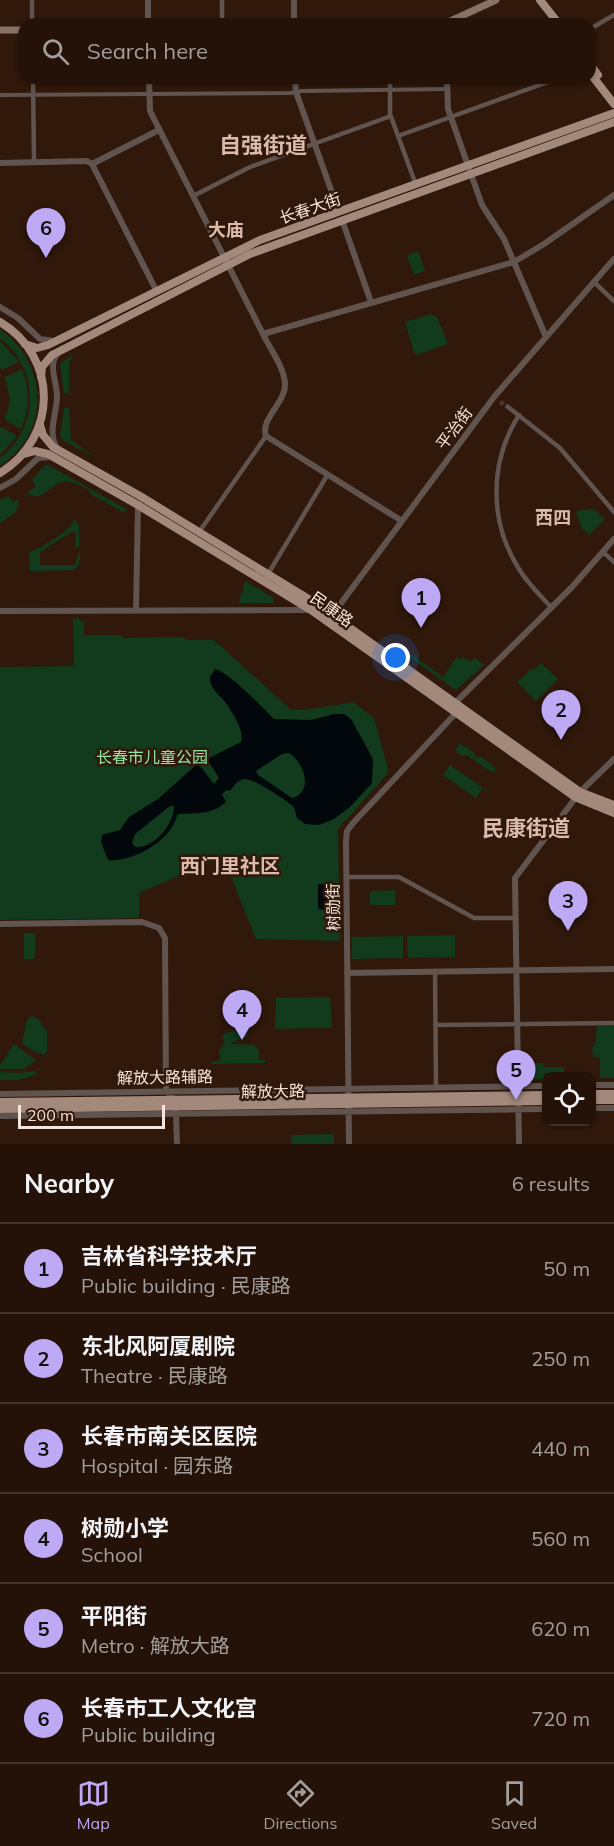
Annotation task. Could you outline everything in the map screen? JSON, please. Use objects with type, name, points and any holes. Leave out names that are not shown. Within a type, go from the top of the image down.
[{"type":"main road","points":[[458,18],[496,0]]},
{"type":"main road","points":[[534,0],[548,18]]},
{"type":"main road","points":[[540,0],[554,18]]},
{"type":"main road","points":[[0,30],[18,30]]},
{"type":"main road","points":[[596,72],[614,96]]},
{"type":"main road","points":[[596,81],[614,104]]},
{"type":"main road","name":"长春大街","points":[[41,377],[44,363],[49,357],[228,265],[263,249],[614,113]]},
{"type":"main road","name":"长春大街","points":[[25,344],[41,347],[57,341],[260,240],[416,184],[470,170],[614,122]]},
{"type":"main road","points":[[0,322],[16,333],[34,358],[41,377],[44,402],[40,425],[24,454],[0,473]]},
{"type":"main road","name":"民康路","points":[[40,425],[47,442],[58,455],[310,610],[330,619],[455,703],[578,795],[614,805]]},
{"type":"main road","name":"民康路","points":[[24,454],[42,452],[58,455],[140,496],[268,574],[456,713],[578,795],[614,813]]},
{"type":"main road","points":[[596,1094],[614,1094]]},
{"type":"main road","name":"解放大路","points":[[0,1109],[518,1098],[542,1095]]},
{"type":"main road","name":"解放大路","points":[[518,1098],[542,1101]]},
{"type":"main road","points":[[596,1100],[614,1100]]},
{"type":"main road","name":"解放大路","points":[[0,1102],[176,1106]]},
{"type":"street","points":[[32,0],[33,18]]},
{"type":"street","points":[[148,0],[148,18]]},
{"type":"street","points":[[222,0],[222,18]]},
{"type":"street","points":[[294,0],[294,18]]},
{"type":"street","points":[[596,26],[614,15]]},
{"type":"street","points":[[33,84],[34,162]]},
{"type":"street","points":[[149,84],[150,111],[283,374],[285,386],[283,395],[265,428],[266,436],[199,532]]},
{"type":"street","points":[[295,84],[296,92],[339,212]]},
{"type":"street","points":[[390,84],[391,116],[416,184]]},
{"type":"street","points":[[447,84],[448,109],[483,205],[504,239],[546,337]]},
{"type":"street","points":[[398,136],[542,84]]},
{"type":"street","points":[[0,95],[447,89]]},
{"type":"street","points":[[193,196],[250,167],[391,116]]},
{"type":"street","points":[[92,164],[159,130]]},
{"type":"street","points":[[0,163],[87,161],[92,164],[156,290]]},
{"type":"street","points":[[263,334],[514,262],[614,195]]},
{"type":"street","points":[[342,220],[371,302]]},
{"type":"street","name":"平治街","points":[[330,619],[402,521],[546,337],[614,259]]},
{"type":"street","points":[[594,282],[614,301]]},
{"type":"street","points":[[0,308],[18,318],[40,339],[57,341]]},
{"type":"street","points":[[0,488],[16,479],[38,458],[58,455],[52,435],[57,394],[52,364],[53,358],[61,350]]},
{"type":"street","points":[[508,407],[560,448],[614,512]]},
{"type":"street","points":[[519,415],[508,434],[499,463],[496,482],[498,512],[505,542],[514,561],[532,587],[552,608]]},
{"type":"street","points":[[266,436],[402,521]]},
{"type":"street","points":[[268,574],[328,474]]},
{"type":"street","points":[[609,506],[614,500]]},
{"type":"street","points":[[136,610],[138,505]]},
{"type":"street","points":[[456,713],[455,703],[552,608],[614,539]]},
{"type":"street","points":[[603,552],[614,562]]},
{"type":"street","points":[[0,610],[310,610]]},
{"type":"street","name":"树勋街","points":[[349,1144],[345,840],[349,827],[456,713]]},
{"type":"street","points":[[519,1144],[514,883],[516,875],[578,795],[614,759]]},
{"type":"street","points":[[346,877],[399,877],[474,918],[515,918]]},
{"type":"street","points":[[0,924],[142,922],[159,928],[165,938],[166,1091],[176,1106],[177,1144]]},
{"type":"street","points":[[347,973],[614,969]]},
{"type":"street","points":[[435,971],[436,1088]]},
{"type":"street","points":[[435,1025],[614,1023]]},
{"type":"street","points":[[596,1085],[614,1085]]},
{"type":"street","name":"解放大路辅路","points":[[0,1094],[166,1091],[348,1100],[436,1088],[518,1098],[542,1107]]},
{"type":"street","name":"解放大路辅路","points":[[518,1098],[542,1088]]},
{"type":"street","points":[[0,1116],[176,1106]]},
{"type":"street","points":[[596,1108],[614,1108]]},
{"type":"green space","points":[[418,251],[425,271],[414,275],[407,255]]},
{"type":"green space","points":[[431,314],[437,317],[448,344],[417,355],[405,322]]},
{"type":"green space","points":[[0,329],[16,344],[28,360],[35,379],[38,398],[35,417],[28,435],[17,452],[0,466],[0,458],[13,445],[22,431],[28,415],[30,398],[28,381],[22,365],[13,351],[0,338]]},
{"type":"green space","points":[[0,341],[19,362],[2,370],[0,367]]},
{"type":"green space","points":[[75,354],[69,362],[69,394],[64,393],[60,363]]},
{"type":"green space","points":[[22,369],[28,399],[21,429],[5,420],[10,400],[5,377]]},
{"type":"green space","points":[[64,408],[69,408],[71,440],[96,458],[64,441],[60,436]]},
{"type":"green space","points":[[0,428],[17,436],[0,455]]},
{"type":"green space","points":[[45,465],[128,510],[123,512],[69,481],[61,482],[38,496],[27,493],[36,486],[32,480]]},
{"type":"green space","points":[[9,496],[13,502],[18,499],[18,507],[14,514],[0,523],[0,500]]},
{"type":"green space","points":[[594,509],[605,519],[589,535],[581,527],[576,511]]},
{"type":"green space","points":[[75,519],[79,525],[79,547],[75,547],[76,532],[71,532],[40,552],[40,565],[73,565],[76,563],[78,553],[80,560],[77,567],[73,570],[30,571],[29,553],[61,534]]},
{"type":"green space","points":[[245,581],[274,598],[274,603],[239,603]]},
{"type":"green space","name":"长春市儿童公园","points":[[73,618],[78,618],[84,623],[84,635],[122,635],[122,638],[185,637],[185,640],[214,640],[291,710],[353,702],[374,718],[389,772],[338,829],[340,941],[256,939],[223,857],[139,893],[139,918],[0,920],[0,667],[74,666]]},
{"type":"green space","points":[[411,654],[443,677],[457,657],[461,659],[463,657],[471,662],[474,657],[484,665],[456,690],[409,657]]},
{"type":"green space","points":[[541,663],[558,679],[536,701],[517,682]]},
{"type":"green space","points":[[460,743],[475,753],[474,755],[478,758],[480,756],[496,768],[493,773],[455,750]]},
{"type":"green space","points":[[450,765],[483,788],[476,798],[443,775]]},
{"type":"green space","points":[[395,890],[395,905],[370,905],[370,891]]},
{"type":"green space","points":[[24,933],[35,933],[35,957],[33,959],[24,959]]},
{"type":"green space","points":[[455,935],[455,957],[408,958],[407,936]]},
{"type":"green space","points":[[403,936],[403,958],[352,959],[352,937]]},
{"type":"green space","points":[[330,997],[332,1028],[275,1029],[276,998]]},
{"type":"green space","points":[[31,1016],[37,1018],[47,1031],[47,1052],[44,1055],[31,1050],[22,1043],[27,1020]]},
{"type":"green space","points":[[597,1026],[614,1026],[614,1078],[600,1078],[600,1058],[593,1057],[592,1047],[595,1046]]},
{"type":"green space","points":[[244,1027],[248,1036],[229,1044],[255,1045],[260,1052],[258,1060],[265,1060],[265,1063],[211,1064],[211,1061],[220,1061],[219,1050],[225,1044],[222,1035]]},
{"type":"green space","points":[[14,1044],[36,1060],[24,1069],[0,1069],[0,1065]]},
{"type":"green space","points":[[525,1063],[543,1063],[544,1067],[564,1067],[564,1072],[542,1072],[542,1079],[525,1080]]},
{"type":"green space","points":[[35,1071],[37,1074],[19,1080],[0,1080],[0,1072]]},
{"type":"green space","points":[[334,1134],[334,1144],[291,1144],[291,1135]]},
{"type":"shaded area","points":[[215,669],[229,677],[274,719],[311,720],[344,714],[351,719],[373,759],[372,783],[350,807],[334,819],[319,825],[305,824],[297,818],[294,807],[269,790],[244,779],[230,791],[227,790],[222,794],[226,802],[221,806],[204,812],[178,814],[167,834],[152,846],[126,858],[108,860],[101,842],[102,835],[120,830],[129,817],[158,799],[196,765],[201,767],[214,784],[219,778],[207,759],[241,742],[242,737],[237,721],[213,688],[210,677]],"holes":[[[289,753],[299,763],[305,783],[299,795],[292,798],[258,775],[256,771],[282,754]],[[170,806],[174,806],[173,813],[162,834],[149,844],[135,847],[132,843],[135,834]]]},
{"type":"shaded area","points":[[318,884],[335,884],[335,910],[318,908]]},
{"type":"tunnel","points":[[500,402],[508,407]]},
{"type":"place","name":"长春市工人文化宫","points":[[46,258]]},
{"type":"place","name":"吉林省科学技术厅","points":[[421,628]]},
{"type":"place","name":"东北风阿厦剧院","points":[[561,740]]},
{"type":"place","name":"长春市南关区医院","points":[[568,931]]},
{"type":"place","name":"树勋小学","points":[[242,1040]]},
{"type":"place","name":"平阳街","points":[[516,1100]]},
{"type":"district","name":"自强街道","points":[[263,145]]},
{"type":"district","name":"大庙","points":[[226,229]]},
{"type":"district","name":"西四","points":[[553,517]]},
{"type":"district","name":"民康街道","points":[[526,828]]},
{"type":"district","name":"西门里社区","points":[[230,865]]}]
